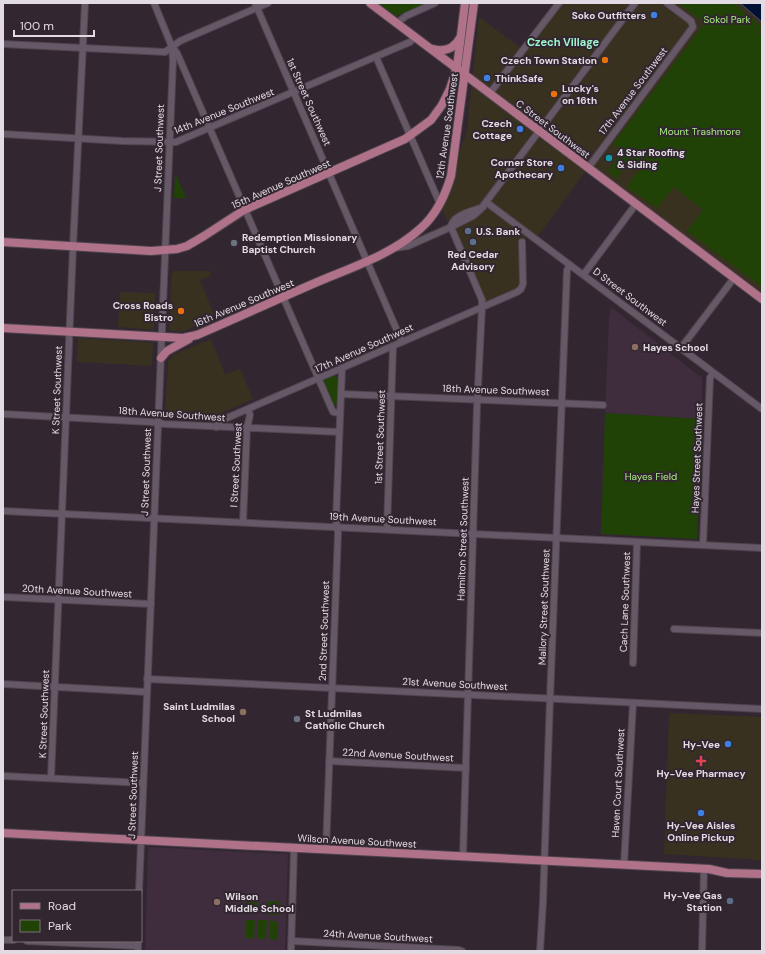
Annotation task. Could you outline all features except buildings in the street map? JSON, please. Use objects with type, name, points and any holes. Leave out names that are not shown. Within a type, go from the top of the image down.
[{"type":"main road","name":"C Street Southwest","points":[[370,3],[457,67],[539,131],[762,299]]},
{"type":"main road","name":"12th Avenue Southwest","points":[[457,67],[465,3]]},
{"type":"main road","name":"12th Avenue Southwest","points":[[367,261],[410,237],[421,228],[440,204],[448,187],[453,166],[474,3]]},
{"type":"main road","points":[[432,49],[441,50],[452,47],[458,41],[462,33]]},
{"type":"main road","name":"15th Avenue Southwest","points":[[3,242],[151,251],[165,251],[187,246],[244,210],[411,136],[431,120],[442,105],[450,89],[457,67]]},
{"type":"main road","name":"16th Avenue Southwest","points":[[3,328],[183,338],[197,335],[367,261]]},
{"type":"main road","points":[[160,358],[170,349],[197,335]]},
{"type":"main road","name":"Wilson Avenue Southwest","points":[[3,833],[707,869],[762,874]]},
{"type":"main road","name":"Wilson Avenue Southwest","points":[[707,869],[716,867],[762,869]]},
{"type":"street","name":"K Street Southwest","points":[[51,778],[73,247],[85,3]]},
{"type":"street","points":[[154,3],[172,50],[177,53],[332,412],[340,413]]},
{"type":"street","points":[[3,44],[165,52],[172,50],[180,41],[256,5],[268,3]]},
{"type":"street","points":[[397,23],[406,16],[435,3]]},
{"type":"street","points":[[490,93],[559,3]]},
{"type":"street","points":[[392,248],[408,246],[451,228],[473,216],[484,205],[635,3]]},
{"type":"street","name":"17th Avenue Southwest","points":[[588,168],[692,28],[693,25],[691,21],[667,3]]},
{"type":"street","name":"1st Street Southwest","points":[[256,5],[402,342]]},
{"type":"street","name":"14th Avenue Southwest","points":[[3,134],[170,143],[176,142],[294,93],[410,42],[416,37]]},
{"type":"street","name":"J Street Southwest","points":[[139,890],[170,143],[172,50]]},
{"type":"street","points":[[376,57],[440,204]]},
{"type":"street","points":[[584,274],[636,204]]},
{"type":"street","name":"D Street Southwest","points":[[484,205],[584,274],[762,409]]},
{"type":"street","name":"Hamilton Street Southwest","points":[[451,228],[482,300],[463,856]]},
{"type":"street","name":"17th Avenue Southwest","points":[[216,426],[220,421],[517,292],[521,289],[523,284],[522,242]]},
{"type":"street","name":"Mallory Street Southwest","points":[[540,951],[545,861],[567,270],[570,265]]},
{"type":"street","points":[[681,348],[734,278]]},
{"type":"street","name":"1st Street Southwest","points":[[387,530],[393,346]]},
{"type":"street","name":"2nd Street Southwest","points":[[326,849],[342,369]]},
{"type":"street","name":"Hayes Street Southwest","points":[[703,545],[710,378],[713,373]]},
{"type":"street","name":"18th Avenue Southwest","points":[[341,394],[603,406]]},
{"type":"street","name":"I Street Southwest","points":[[243,522],[247,428],[250,414],[248,410]]},
{"type":"street","name":"18th Avenue Southwest","points":[[3,414],[339,432]]},
{"type":"street","name":"19th Avenue Southwest","points":[[3,511],[762,548]]},
{"type":"street","name":"Cach Lane Southwest","points":[[633,663],[637,542]]},
{"type":"street","name":"20th Avenue Southwest","points":[[3,597],[151,604]]},
{"type":"street","points":[[674,629],[762,633]]},
{"type":"street","name":"21st Avenue Southwest","points":[[148,679],[762,709]]},
{"type":"street","points":[[3,684],[147,692]]},
{"type":"street","name":"Haven Court Southwest","points":[[624,865],[633,703]]},
{"type":"street","name":"22nd Avenue Southwest","points":[[329,762],[466,768]]},
{"type":"street","points":[[3,776],[143,783]]},
{"type":"street","points":[[291,951],[294,848]]},
{"type":"street","points":[[702,951],[707,869]]},
{"type":"street","name":"24th Avenue Southwest","points":[[292,941],[396,949],[462,951]]},
{"type":"street","points":[[49,942],[138,946]]},
{"type":"shaded area","points":[[562,3],[740,3],[762,22],[762,299],[588,168],[535,240],[526,233],[521,289],[484,306],[440,204],[467,131],[479,17],[525,51]]},
{"type":"shaded area","points":[[172,271],[210,271],[211,276],[200,280],[215,317],[184,331],[169,331]]},
{"type":"shaded area","points":[[120,292],[155,293],[154,330],[118,327]]},
{"type":"shaded area","name":"Hayes School","points":[[611,307],[702,378],[702,419],[605,413],[609,317]]},
{"type":"shaded area","points":[[78,338],[153,343],[152,366],[77,362]]},
{"type":"shaded area","points":[[211,339],[225,374],[240,369],[253,399],[210,418],[165,416],[168,362],[173,355]]},
{"type":"shaded area","points":[[669,713],[762,717],[762,860],[664,854]]},
{"type":"shaded area","name":"Wilson Middle School","points":[[148,847],[288,854],[285,951],[145,951]]},
{"type":"green space","points":[[378,3],[428,3],[396,16]]},
{"type":"green space","name":"Mount Trashmore","points":[[678,3],[733,3],[762,27],[758,33],[762,34],[762,287],[687,231],[703,210],[674,187],[657,208],[627,187],[641,167],[630,159],[616,179],[608,171],[622,151],[613,144],[704,24],[707,24]]},
{"type":"green space","points":[[175,173],[186,198],[174,198]]},
{"type":"green space","points":[[334,375],[337,378],[337,403],[335,405],[332,403],[323,382]]},
{"type":"green space","name":"Hayes Field","points":[[605,413],[702,419],[697,539],[601,534]]},
{"type":"green space","points":[[245,900],[257,900],[257,914],[245,914]]},
{"type":"green space","points":[[268,901],[280,901],[280,915],[268,915]]},
{"type":"green space","points":[[246,920],[255,920],[254,939],[246,938]]},
{"type":"green space","points":[[258,920],[267,920],[266,939],[257,939]]},
{"type":"green space","points":[[269,921],[278,921],[278,940],[269,939]]},
{"type":"water","points":[[740,3],[762,3],[762,22]]},
{"type":"place","name":"Soko Outfitters","points":[[654,15]]},
{"type":"place","name":"Czech Town Station","points":[[605,60]]},
{"type":"place","name":"ThinkSafe","points":[[487,78]]},
{"type":"place","name":"Lucky's on 16th","points":[[554,94]]},
{"type":"place","name":"Czech Cottage","points":[[520,129]]},
{"type":"place","name":"4 Star Roofing & Siding","points":[[609,158]]},
{"type":"place","name":"Corner Store Apothecary","points":[[561,168]]},
{"type":"place","name":"U.S. Bank","points":[[468,231]]},
{"type":"place","name":"Red Cedar Advisory","points":[[473,242]]},
{"type":"place","name":"Redemption Missionary Baptist Church","points":[[234,243]]},
{"type":"place","name":"Cross Roads Bistro","points":[[181,311]]},
{"type":"place","name":"Hayes School","points":[[635,347]]},
{"type":"place","name":"Saint Ludmilas School","points":[[243,712]]},
{"type":"place","name":"St Ludmilas Catholic Church","points":[[297,719]]},
{"type":"place","name":"Hy-Vee","points":[[728,744]]},
{"type":"place","name":"Hy-Vee Pharmacy","points":[[701,761]]},
{"type":"place","name":"Hy-Vee Aisles Online Pickup","points":[[701,813]]},
{"type":"place","name":"Hy-Vee Gas Station","points":[[730,901]]},
{"type":"place","name":"Wilson Middle School","points":[[217,902]]},
{"type":"district","name":"Czech Village","points":[[563,42]]},
{"type":"park label","name":"Sokol Park","points":[[727,19]]}]
